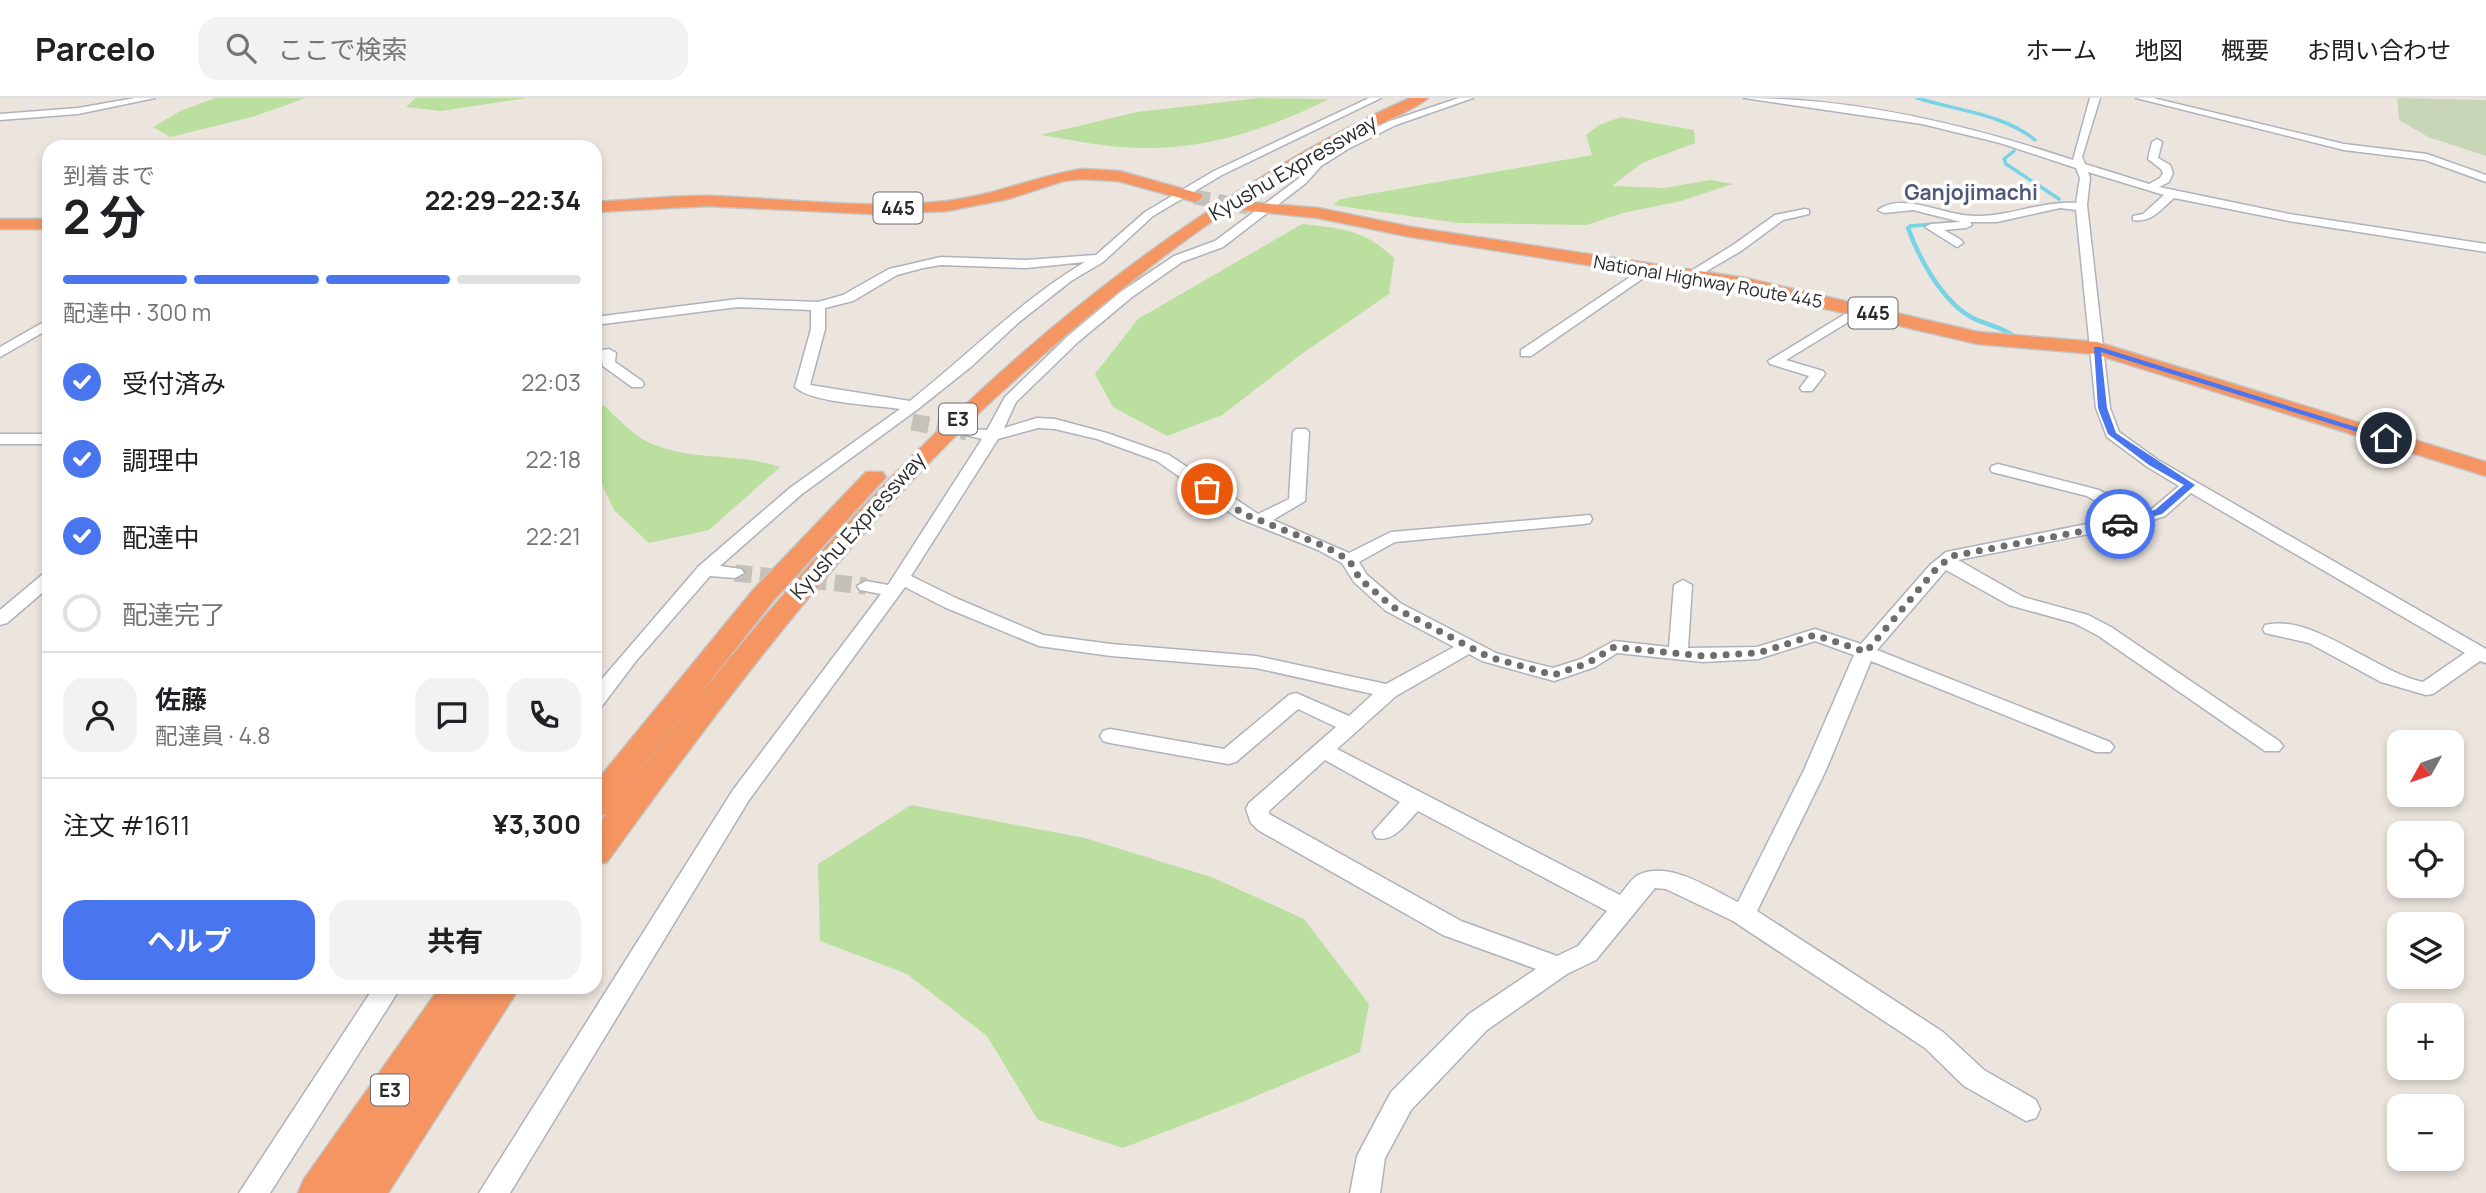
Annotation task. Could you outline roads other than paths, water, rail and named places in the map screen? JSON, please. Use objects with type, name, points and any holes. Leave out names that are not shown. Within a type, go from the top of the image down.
[{"type":"highway","name":"Kyushu Expressway","points":[[602,797],[791,565],[865,486],[1001,357],[1150,240],[1259,170],[1402,98]]},
{"type":"highway","name":"Kyushu Expressway","points":[[602,843],[750,647],[818,568],[887,490],[1020,361],[1115,282],[1203,219],[1287,167],[1421,98]]},
{"type":"highway","name":"445","points":[[602,207],[708,201],[873,209],[947,206],[1009,194],[1061,177],[1082,174],[1119,176],[1187,195]]},
{"type":"highway","name":"National Highway Route 445","points":[[1257,209],[1318,213],[1411,232],[1745,285],[1978,338],[2097,348],[2486,469]]},
{"type":"highway","points":[[0,224],[42,224]]},
{"type":"highway","name":"E3","points":[[319,1193],[456,994]]},
{"type":"highway","name":"E3","points":[[364,1193],[496,994]]},
{"type":"street","points":[[0,117],[78,111],[150,98]]},
{"type":"street","points":[[602,692],[705,570],[796,491],[907,416],[1013,320],[1067,278],[1099,259],[1149,214],[1376,98]]},
{"type":"street","points":[[494,1193],[741,795],[897,584],[992,436],[1010,400],[1073,339],[1116,303],[1178,259],[1219,244],[1257,209],[1302,181],[1317,164],[1344,146],[1412,116],[1468,98]]},
{"type":"street","points":[[1749,98],[1924,120],[1981,134],[2172,194],[2312,221],[2486,248]]},
{"type":"street","points":[[2095,98],[2077,157],[2085,178],[2081,207],[2103,408],[2112,434],[2152,463],[2482,655],[2427,689],[2414,688],[2394,680],[2325,641],[2292,630],[2272,629]]},
{"type":"street","points":[[2141,98],[2344,147],[2427,157],[2486,179]]},
{"type":"street","points":[[2150,188],[2165,180],[2168,173],[2166,167],[2153,159],[2157,142]]},
{"type":"street","points":[[2137,218],[2146,217],[2172,194]]},
{"type":"street","points":[[1884,210],[1913,207],[1964,219],[1997,219],[2060,205],[2081,207]]},
{"type":"street","points":[[1689,276],[1737,248],[1779,217],[1805,212]]},
{"type":"street","points":[[1957,243],[1931,227],[1967,225],[1964,219]]},
{"type":"street","points":[[602,320],[738,303],[818,306],[849,298],[893,272],[922,264],[954,261],[1026,264],[1081,258],[1099,259]]},
{"type":"street","points":[[1526,353],[1648,270]]},
{"type":"street","points":[[818,306],[818,328],[802,387],[907,416]]},
{"type":"street","points":[[1807,388],[1818,374],[1775,361],[1858,310]]},
{"type":"street","points":[[0,353],[42,327]]},
{"type":"street","points":[[602,354],[608,363],[638,384]]},
{"type":"street","points":[[971,432],[992,436],[1037,423],[1055,424],[1102,436],[1163,458],[1244,514],[1324,546],[1349,560],[1360,579],[1393,607],[1489,657],[1554,675],[1588,663],[1614,647],[1703,656],[1758,653],[1815,635],[1866,652],[2103,747]]},
{"type":"street","points":[[1259,520],[1297,501],[1301,432]]},
{"type":"street","points":[[0,439],[42,439]]},
{"type":"street","points":[[1998,470],[2093,493],[2138,519]]},
{"type":"street","points":[[1742,914],[1815,770],[1841,704],[1866,652],[1944,562],[1952,556],[2138,519],[2159,512],[2190,485]]},
{"type":"street","points":[[1349,560],[1391,537],[1584,519]]},
{"type":"street","points":[[1944,562],[2016,601],[2081,619],[2104,631],[2272,746]]},
{"type":"street","points":[[705,570],[735,573]]},
{"type":"street","points":[[0,619],[42,584]]},
{"type":"street","points":[[866,586],[897,584],[951,603],[1039,640],[1111,650],[1256,662],[1389,691]]},
{"type":"street","points":[[1678,653],[1683,585]]},
{"type":"street","points":[[1470,646],[1389,691],[1257,809],[1259,817],[1266,824],[1451,928],[1558,967]]},
{"type":"street","points":[[1110,736],[1228,757],[1296,700],[1351,725]]},
{"type":"street","points":[[1323,750],[1623,908]]},
{"type":"street","points":[[1384,832],[1415,800]]},
{"type":"street","points":[[1365,1193],[1371,1156],[1401,1101],[1478,1022],[1558,967],[1587,953],[1644,882],[1655,879],[1669,880],[1742,914],[1934,1040],[1974,1078],[2026,1109]]},
{"type":"street","points":[[254,1193],[383,994]]},
{"type":"waterway","points":[[1917,98],[1994,118],[2023,131],[2035,140]]},
{"type":"waterway","points":[[2014,151],[2004,159],[2006,164],[2059,199]]},
{"type":"waterway","points":[[1909,230],[1910,226],[1961,222]]},
{"type":"waterway","points":[[1908,228],[1925,265],[1950,301],[1971,317],[2005,330],[2015,337]]},
{"type":"tunnel","points":[[1195,197],[1248,207]]},
{"type":"tunnel","points":[[912,422],[967,432]]},
{"type":"tunnel","points":[[735,573],[866,586]]},
{"type":"district","name":"Ganjojimachi","points":[[1971,193]]}]
